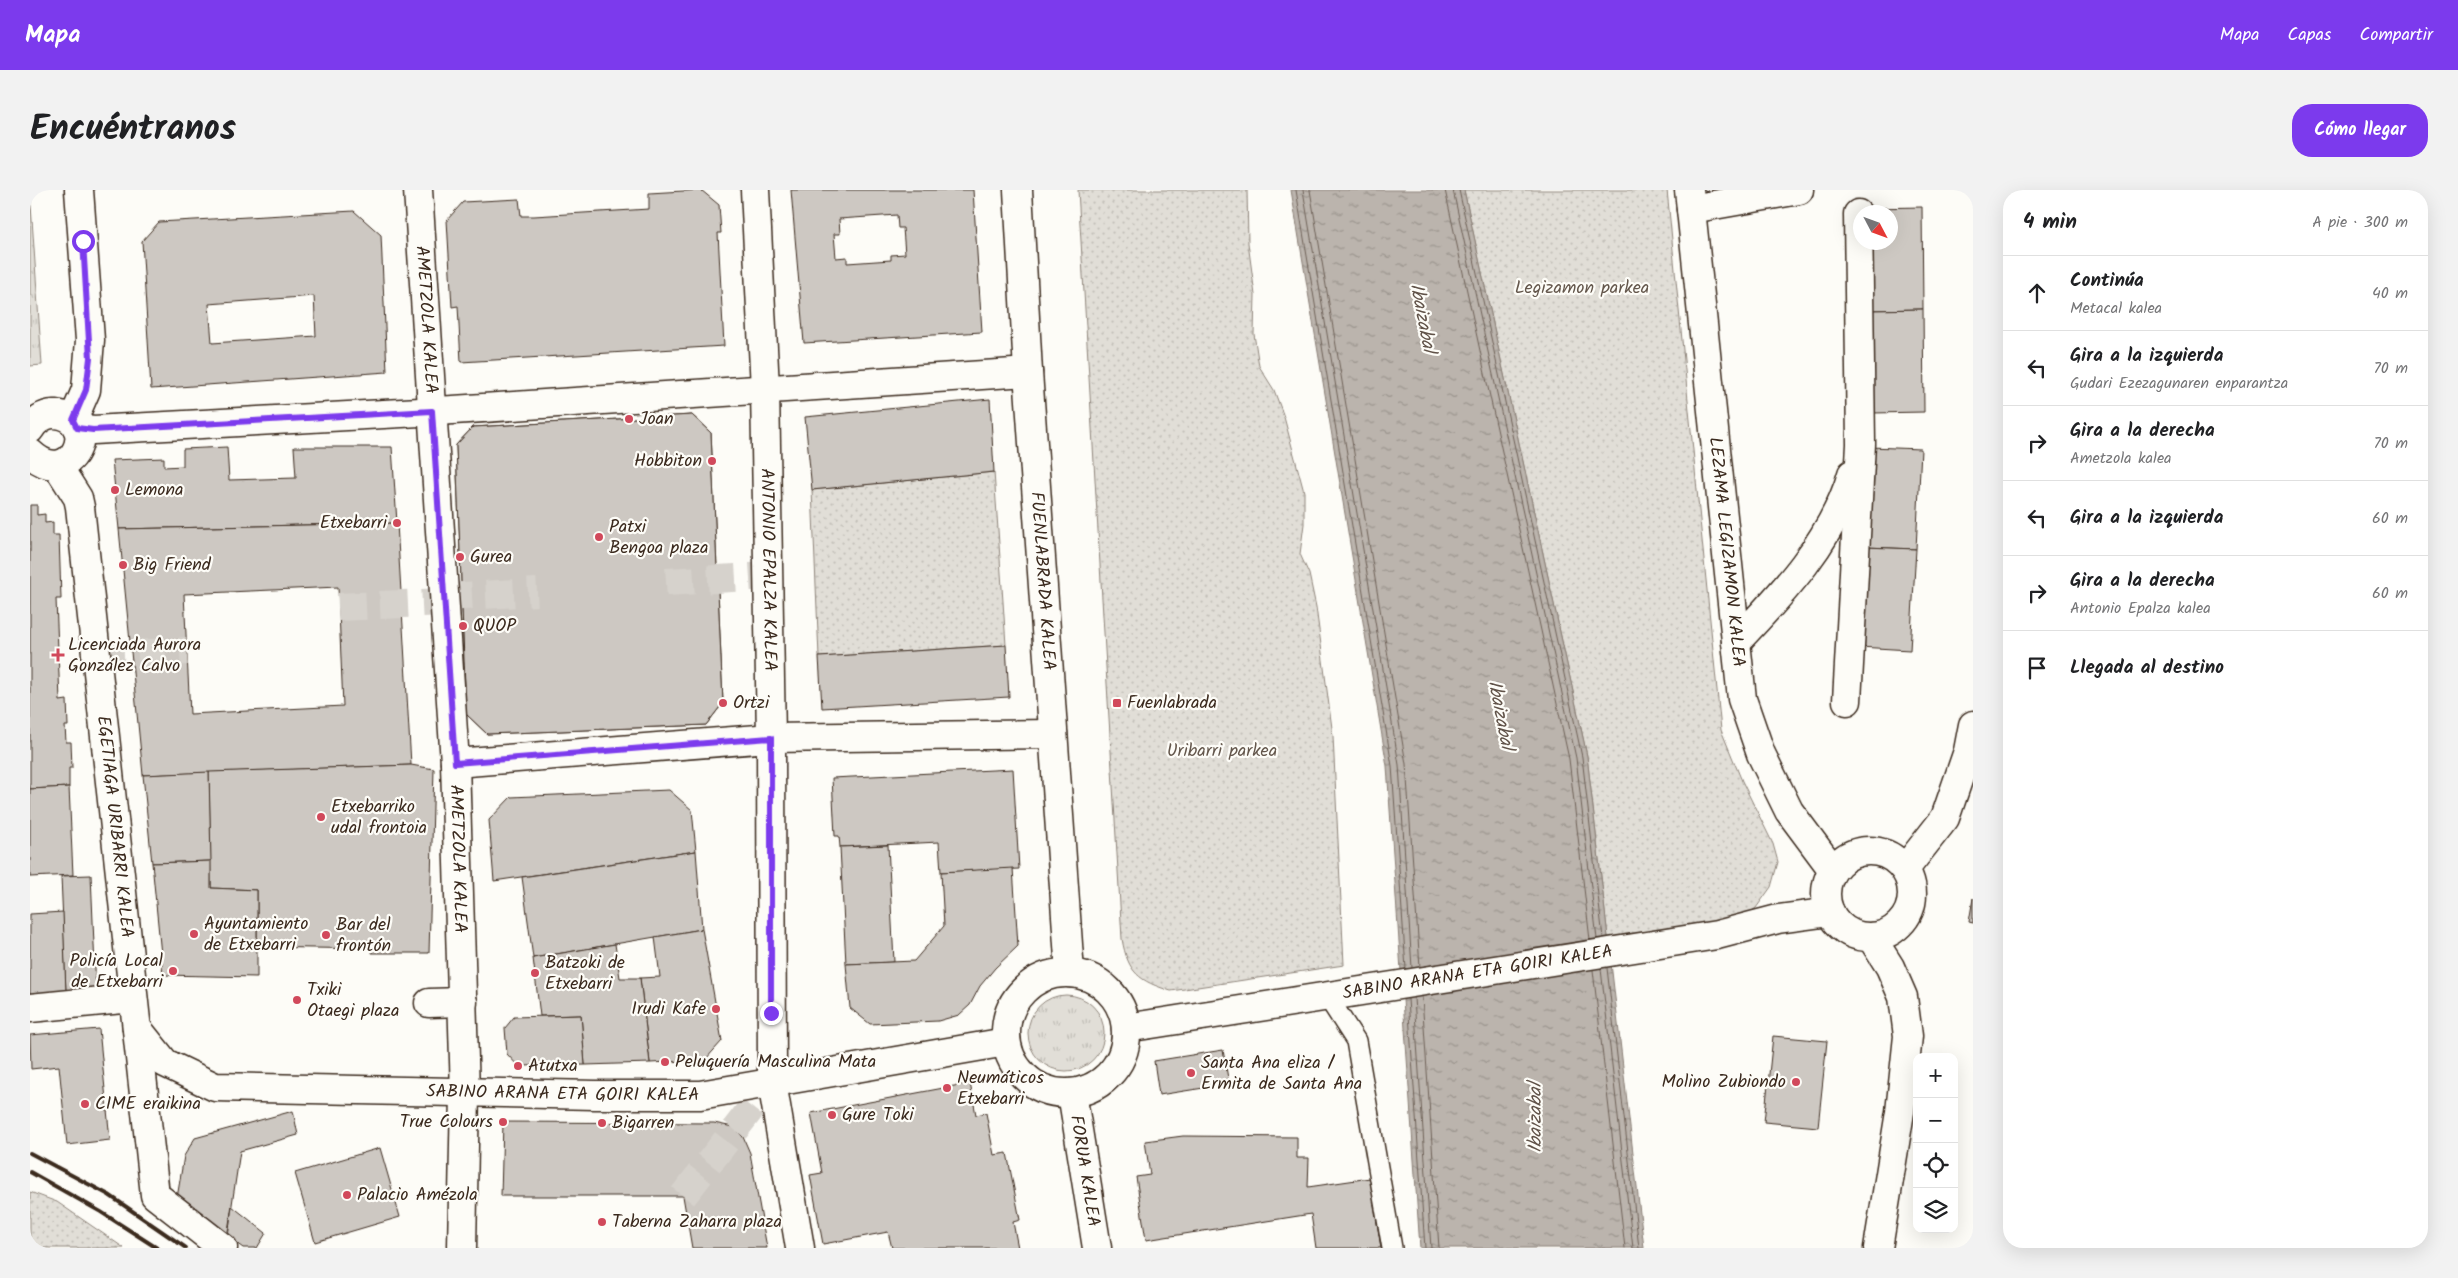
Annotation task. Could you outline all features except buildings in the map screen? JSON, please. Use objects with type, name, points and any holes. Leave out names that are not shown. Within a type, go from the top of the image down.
[{"type":"street","points":[[75,424],[86,390],[90,340],[79,190]]},
{"type":"street","name":"AMETZOLA KALEA","points":[[418,190],[455,763],[465,1086],[462,1248]]},
{"type":"street","name":"ANTONIO EPALZA KALEA","points":[[755,190],[765,388],[771,738],[772,1082],[800,1248]]},
{"type":"street","name":"FUENLABRADA KALEA","points":[[1018,190],[1028,372],[1070,973]]},
{"type":"street","name":"LEZAMA LEGIZAMON KALEA","points":[[1799,190],[1690,200],[1742,698],[1761,754],[1788,811],[1833,870]]},
{"type":"street","points":[[1847,701],[1861,444],[1858,250]]},
{"type":"street","points":[[75,424],[93,430],[432,411],[1028,372]]},
{"type":"street","points":[[30,453],[44,465],[57,465],[67,461],[79,446],[81,438],[75,424],[67,416],[52,413],[32,423]]},
{"type":"street","points":[[1736,642],[1784,590],[1818,542],[1847,491],[1861,444]]},
{"type":"street","name":"EGETIAGA URIBARRI KALEA","points":[[57,465],[78,498],[80,507],[155,1195],[223,1248]]},
{"type":"street","points":[[1905,869],[1945,818],[1968,751],[1973,725]]},
{"type":"street","points":[[455,763],[771,738],[1053,734]]},
{"type":"street","points":[[1869,850],[1883,852],[1896,859],[1905,869],[1912,881],[1913,895],[1911,908],[1904,920],[1895,929],[1871,937],[1858,936],[1846,931],[1830,912],[1826,898],[1827,883],[1833,870],[1843,859],[1855,853],[1869,850]]},
{"type":"street","name":"SABINO ARANA ETA GOIRI KALEA","points":[[1126,1028],[1717,935],[1778,919],[1830,912]]},
{"type":"street","points":[[1871,937],[1890,967],[1903,997],[1908,1036],[1900,1112],[1878,1248]]},
{"type":"street","points":[[1070,973],[1090,978],[1108,990],[1120,1007],[1126,1028],[1124,1046],[1118,1063],[1106,1078],[1090,1088],[1072,1093],[1054,1092],[1036,1086],[1022,1074],[1011,1059],[1006,1042],[1006,1020],[1015,1000],[1030,984],[1049,975],[1070,973]]},
{"type":"street","points":[[30,1008],[133,998]]},
{"type":"street","points":[[429,1003],[463,1002]]},
{"type":"street","name":"SABINO ARANA ETA GOIRI KALEA","points":[[137,1028],[165,1063],[215,1087],[465,1086],[700,1095],[1006,1042]]},
{"type":"street","name":"FORUA KALEA","points":[[1072,1093],[1097,1248]]},
{"type":"lane","points":[[1327,996],[1356,1041],[1392,1248]]},
{"type":"green space","points":[[30,190],[42,365],[30,366]]},
{"type":"green space","name":"Uribarri parkea","points":[[1078,190],[1247,190],[1248,243],[1255,295],[1254,334],[1259,366],[1274,390],[1284,417],[1304,492],[1304,524],[1300,554],[1309,574],[1316,607],[1333,736],[1344,965],[1171,991],[1143,979],[1132,968],[1128,960],[1122,939]]},
{"type":"green space","name":"Legizamon parkea","points":[[1464,190],[1667,190],[1721,730],[1742,781],[1773,844],[1778,862],[1771,887],[1756,908],[1717,935],[1609,946],[1587,756]]},
{"type":"green space","points":[[994,472],[1006,645],[819,657],[812,490]]},
{"type":"green space","points":[[1066,995],[1080,998],[1093,1006],[1101,1019],[1104,1033],[1101,1047],[1093,1060],[1080,1068],[1066,1071],[1052,1068],[1039,1060],[1031,1047],[1028,1033],[1031,1019],[1039,1006],[1052,998]]},
{"type":"green space","points":[[30,1192],[57,1202],[124,1248],[30,1248]]},
{"type":"water","name":"Ibaizabal","points":[[1291,190],[1464,190],[1587,756],[1644,1248],[1420,1248],[1387,766]]},
{"type":"tunnel","points":[[666,582],[768,576]]},
{"type":"tunnel","points":[[444,597],[537,592]]},
{"type":"tunnel","points":[[338,607],[445,602]]},
{"type":"tunnel","points":[[96,656],[187,651]]},
{"type":"tunnel","points":[[683,1196],[772,1082]]},
{"type":"railway","points":[[30,1153],[109,1195],[186,1248]]},
{"type":"railway","points":[[30,1172],[101,1212],[157,1248]]},
{"type":"place","name":"Joan","points":[[629,419]]},
{"type":"place","name":"Hobbiton","points":[[712,461]]},
{"type":"place","name":"Lemona","points":[[115,490]]},
{"type":"place","name":"Etxebarri","points":[[397,523]]},
{"type":"place","name":"Patxi Bengoa plaza","points":[[599,537]]},
{"type":"place","name":"Gurea","points":[[460,557]]},
{"type":"place","name":"Big Friend","points":[[123,565]]},
{"type":"place","name":"QUOP","points":[[463,626]]},
{"type":"place","name":"Licenciada Aurora González Calvo","points":[[58,655]]},
{"type":"place","name":"Ortzi","points":[[723,703]]},
{"type":"place","name":"Fuenlabrada","points":[[1117,703]]},
{"type":"place","name":"Etxebarriko udal frontoia","points":[[321,817]]},
{"type":"place","name":"Ayuntamiento de Etxebarri","points":[[194,934]]},
{"type":"place","name":"Bar del frontón","points":[[326,935]]},
{"type":"place","name":"Policía Local de Etxebarri","points":[[173,971]]},
{"type":"place","name":"Batzoki de Etxebarri","points":[[535,973]]},
{"type":"place","name":"Txiki Otaegi plaza","points":[[297,1000]]},
{"type":"place","name":"Irudi Kafe","points":[[716,1009]]},
{"type":"place","name":"Peluquería Masculina Mata","points":[[665,1062]]},
{"type":"place","name":"Atutxa","points":[[518,1066]]},
{"type":"place","name":"Santa Ana eliza / Ermita de Santa Ana","points":[[1191,1073]]},
{"type":"place","name":"Molino Zubiondo","points":[[1796,1082]]},
{"type":"place","name":"Neumáticos Etxebarri","points":[[947,1088]]},
{"type":"place","name":"CIME eraikina","points":[[85,1104]]},
{"type":"place","name":"Gure Toki","points":[[832,1115]]},
{"type":"place","name":"True Colours","points":[[503,1122]]},
{"type":"place","name":"Bigarren","points":[[602,1123]]},
{"type":"place","name":"Palacio Amézola","points":[[347,1195]]},
{"type":"place","name":"Taberna Zaharra plaza","points":[[602,1222]]},
{"type":"route","points":[[83,241],[90,358],[86,390],[73,420],[77,428],[93,430],[432,411],[455,763],[771,738],[771,1013]]}]
